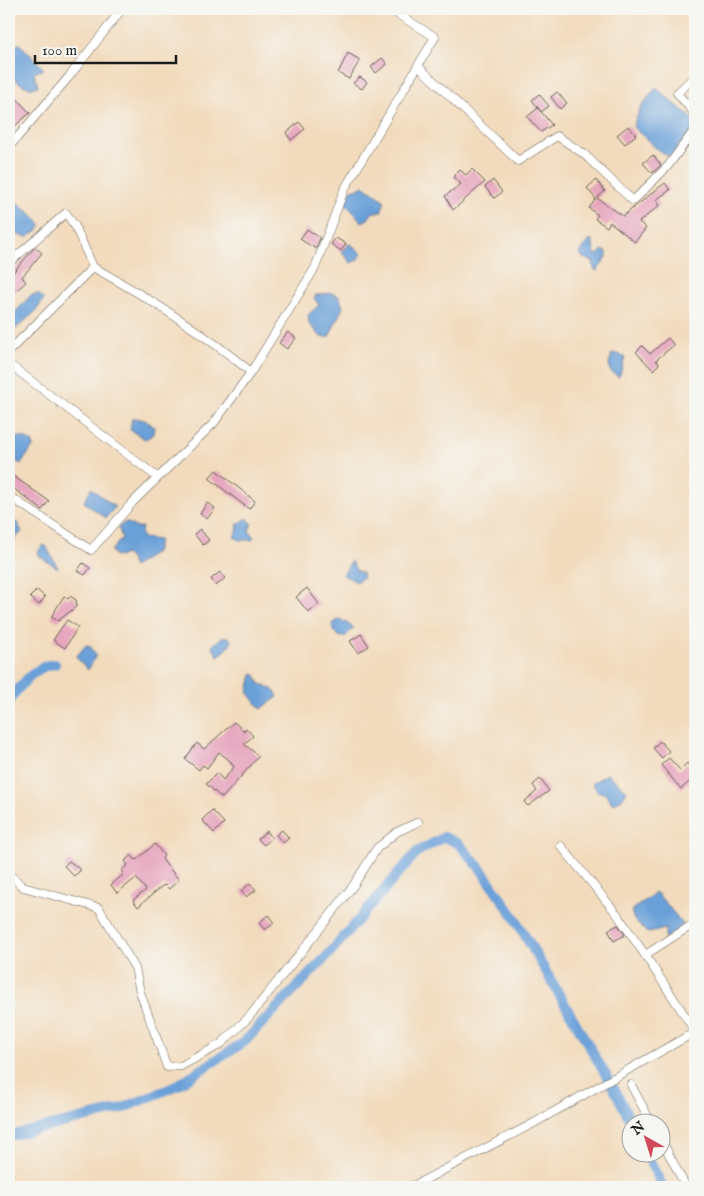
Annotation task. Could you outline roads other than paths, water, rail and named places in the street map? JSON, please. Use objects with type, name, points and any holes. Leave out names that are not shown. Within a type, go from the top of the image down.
[{"type":"street","points":[[9,147],[68,78],[122,9]]},
{"type":"street","points":[[9,496],[91,550],[157,477],[214,423],[251,372],[314,268],[344,190],[435,37],[389,9]]},
{"type":"street","points":[[418,66],[518,161],[557,136],[584,154],[633,201],[668,166],[695,129]]},
{"type":"street","points":[[695,76],[676,93],[695,114]]},
{"type":"street","points":[[9,263],[66,213],[76,226],[93,267],[159,304],[251,372]]},
{"type":"street","points":[[9,351],[93,267]]},
{"type":"street","points":[[9,364],[157,477]]},
{"type":"street","points":[[9,874],[23,887],[99,908],[135,968],[140,992],[167,1067],[181,1066],[222,1044],[242,1024],[353,886],[378,848],[397,832],[418,822]]},
{"type":"street","points":[[411,1187],[594,1090],[695,1031],[617,914],[560,846]]},
{"type":"street","points":[[645,955],[695,923]]},
{"type":"street","points":[[631,1085],[647,1114]]},
{"type":"street","points":[[672,1160],[686,1187]]},
{"type":"street","points":[[424,1179],[428,1187]]},
{"type":"water","points":[[19,43],[44,69],[34,73],[38,86],[29,87],[21,84],[9,70],[9,54]]},
{"type":"water","points":[[656,88],[694,120],[691,132],[670,157],[658,150],[633,127],[640,108]]},
{"type":"water","points":[[365,186],[385,201],[381,212],[373,212],[368,219],[362,222],[345,203],[346,197],[352,190]]},
{"type":"water","points":[[12,198],[38,220],[41,225],[38,230],[28,237],[14,234],[9,230],[9,201]]},
{"type":"water","points":[[592,240],[595,254],[598,255],[602,250],[607,252],[607,257],[597,271],[594,269],[593,261],[583,258],[580,253],[587,242]]},
{"type":"water","points":[[350,243],[362,254],[351,263],[342,252]]},
{"type":"water","points":[[331,293],[339,296],[343,307],[329,337],[321,337],[309,324],[308,315],[319,305],[314,298],[316,295]]},
{"type":"water","points":[[39,294],[44,299],[36,311],[9,335],[9,319],[31,295]]},
{"type":"water","points":[[612,354],[619,354],[625,358],[619,377],[610,371],[609,363]]},
{"type":"water","points":[[132,418],[144,420],[154,427],[153,435],[145,439],[130,430]]},
{"type":"water","points":[[17,437],[25,438],[33,443],[33,447],[21,464],[9,457],[9,449]]},
{"type":"water","points":[[91,488],[115,507],[106,518],[84,502]]},
{"type":"water","points":[[247,518],[252,523],[249,531],[254,537],[252,540],[240,540],[234,537],[238,529],[237,525]]},
{"type":"water","points":[[17,522],[22,532],[9,544],[9,526]]},
{"type":"water","points":[[126,522],[137,528],[142,527],[141,534],[143,538],[159,540],[156,552],[133,567],[130,559],[125,554],[119,557],[115,556],[111,551],[122,538],[118,527]]},
{"type":"water","points":[[43,545],[46,546],[58,568],[40,557],[38,552]]},
{"type":"water","points":[[351,561],[356,570],[362,573],[363,577],[357,582],[343,575]]},
{"type":"water","points":[[340,619],[354,628],[346,636],[340,637],[333,631],[332,624]]},
{"type":"water","points":[[222,637],[228,637],[232,641],[226,650],[218,656],[212,646]]},
{"type":"water","points":[[86,645],[90,646],[96,655],[88,670],[76,657]]},
{"type":"water","points":[[252,674],[256,675],[260,684],[271,688],[278,697],[261,709],[248,692]]},
{"type":"water","points":[[608,774],[627,791],[622,799],[613,804],[606,794],[597,791],[592,783]]},
{"type":"water","points":[[656,892],[683,924],[664,939],[666,929],[647,933],[634,920],[631,911]]},
{"type":"waterway","points":[[9,701],[34,672],[55,664]]},
{"type":"waterway","points":[[9,1136],[121,1109],[176,1086],[244,1042],[328,955],[417,852],[444,837],[459,844],[480,868],[513,915],[627,1114]]},
{"type":"waterway","points":[[651,1164],[663,1187]]}]
